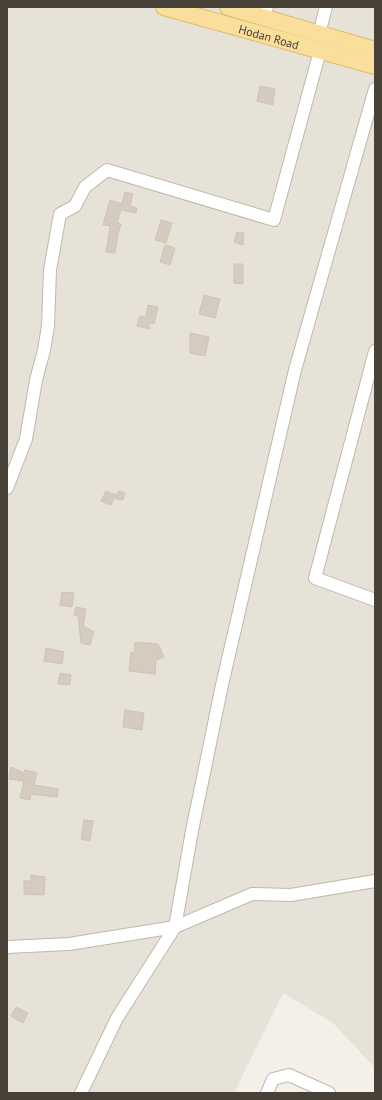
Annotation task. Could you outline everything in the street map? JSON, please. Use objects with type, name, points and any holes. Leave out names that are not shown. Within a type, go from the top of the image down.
[{"type":"main road","name":"Hodan Road","points":[[164,7],[375,66]]},
{"type":"main road","name":"Hodan Road","points":[[228,7],[266,12],[319,34],[375,50]]},
{"type":"street","points":[[319,34],[326,7]]},
{"type":"street","points":[[7,488],[26,439],[36,380],[44,350],[48,326],[50,270],[60,214],[75,206],[86,187],[107,170],[274,220],[320,51]]},
{"type":"street","points":[[81,1093],[118,1018],[175,927],[192,831],[222,685],[294,370],[375,89]]},
{"type":"street","points":[[375,351],[315,578],[375,600]]},
{"type":"street","points":[[7,947],[69,944],[175,927],[252,894],[291,895],[375,881]]},
{"type":"street","points":[[267,1093],[273,1079],[289,1075],[329,1093]]},
{"type":"shaded area","points":[[7,7],[375,7],[375,1068],[333,1023],[283,993],[234,1093],[7,1093]]},
{"type":"building","points":[[260,86],[275,89],[273,105],[257,101]]},
{"type":"building","points":[[125,192],[133,194],[130,206],[137,208],[136,213],[121,210],[117,223],[121,224],[115,253],[106,252],[110,226],[103,225],[110,200],[122,204]]},
{"type":"building","points":[[161,220],[172,223],[166,243],[155,240]]},
{"type":"building","points":[[237,232],[244,233],[243,245],[234,242]]},
{"type":"building","points":[[165,245],[175,248],[170,265],[160,262]]},
{"type":"building","points":[[234,264],[243,264],[243,284],[234,283]]},
{"type":"building","points":[[204,295],[220,299],[215,318],[199,314]]},
{"type":"building","points":[[148,305],[158,307],[154,324],[148,323],[150,329],[137,326],[140,316],[146,317]]},
{"type":"building","points":[[190,333],[209,337],[205,356],[190,353]]},
{"type":"building","points":[[106,491],[116,495],[111,505],[101,501]]},
{"type":"building","points":[[118,491],[125,493],[123,500],[116,499]]},
{"type":"building","points":[[62,592],[74,593],[72,607],[60,605]]},
{"type":"building","points":[[76,607],[86,609],[83,626],[94,632],[90,645],[81,643],[78,616],[74,615]]},
{"type":"building","points":[[135,642],[158,644],[164,657],[156,660],[155,674],[129,671],[131,652],[134,653]]},
{"type":"building","points":[[46,648],[64,652],[62,664],[44,661]]},
{"type":"building","points":[[60,673],[71,675],[70,685],[58,684]]},
{"type":"building","points":[[125,710],[144,713],[142,730],[123,727]]},
{"type":"building","points":[[11,767],[24,773],[25,770],[37,773],[34,785],[58,789],[57,797],[31,794],[30,800],[20,798],[24,781],[9,779]]},
{"type":"building","points":[[84,820],[93,821],[90,841],[81,839]]},
{"type":"building","points":[[31,875],[45,877],[44,895],[24,894],[24,881],[31,881]]},
{"type":"building","points":[[16,1007],[28,1013],[23,1023],[11,1016]]}]
